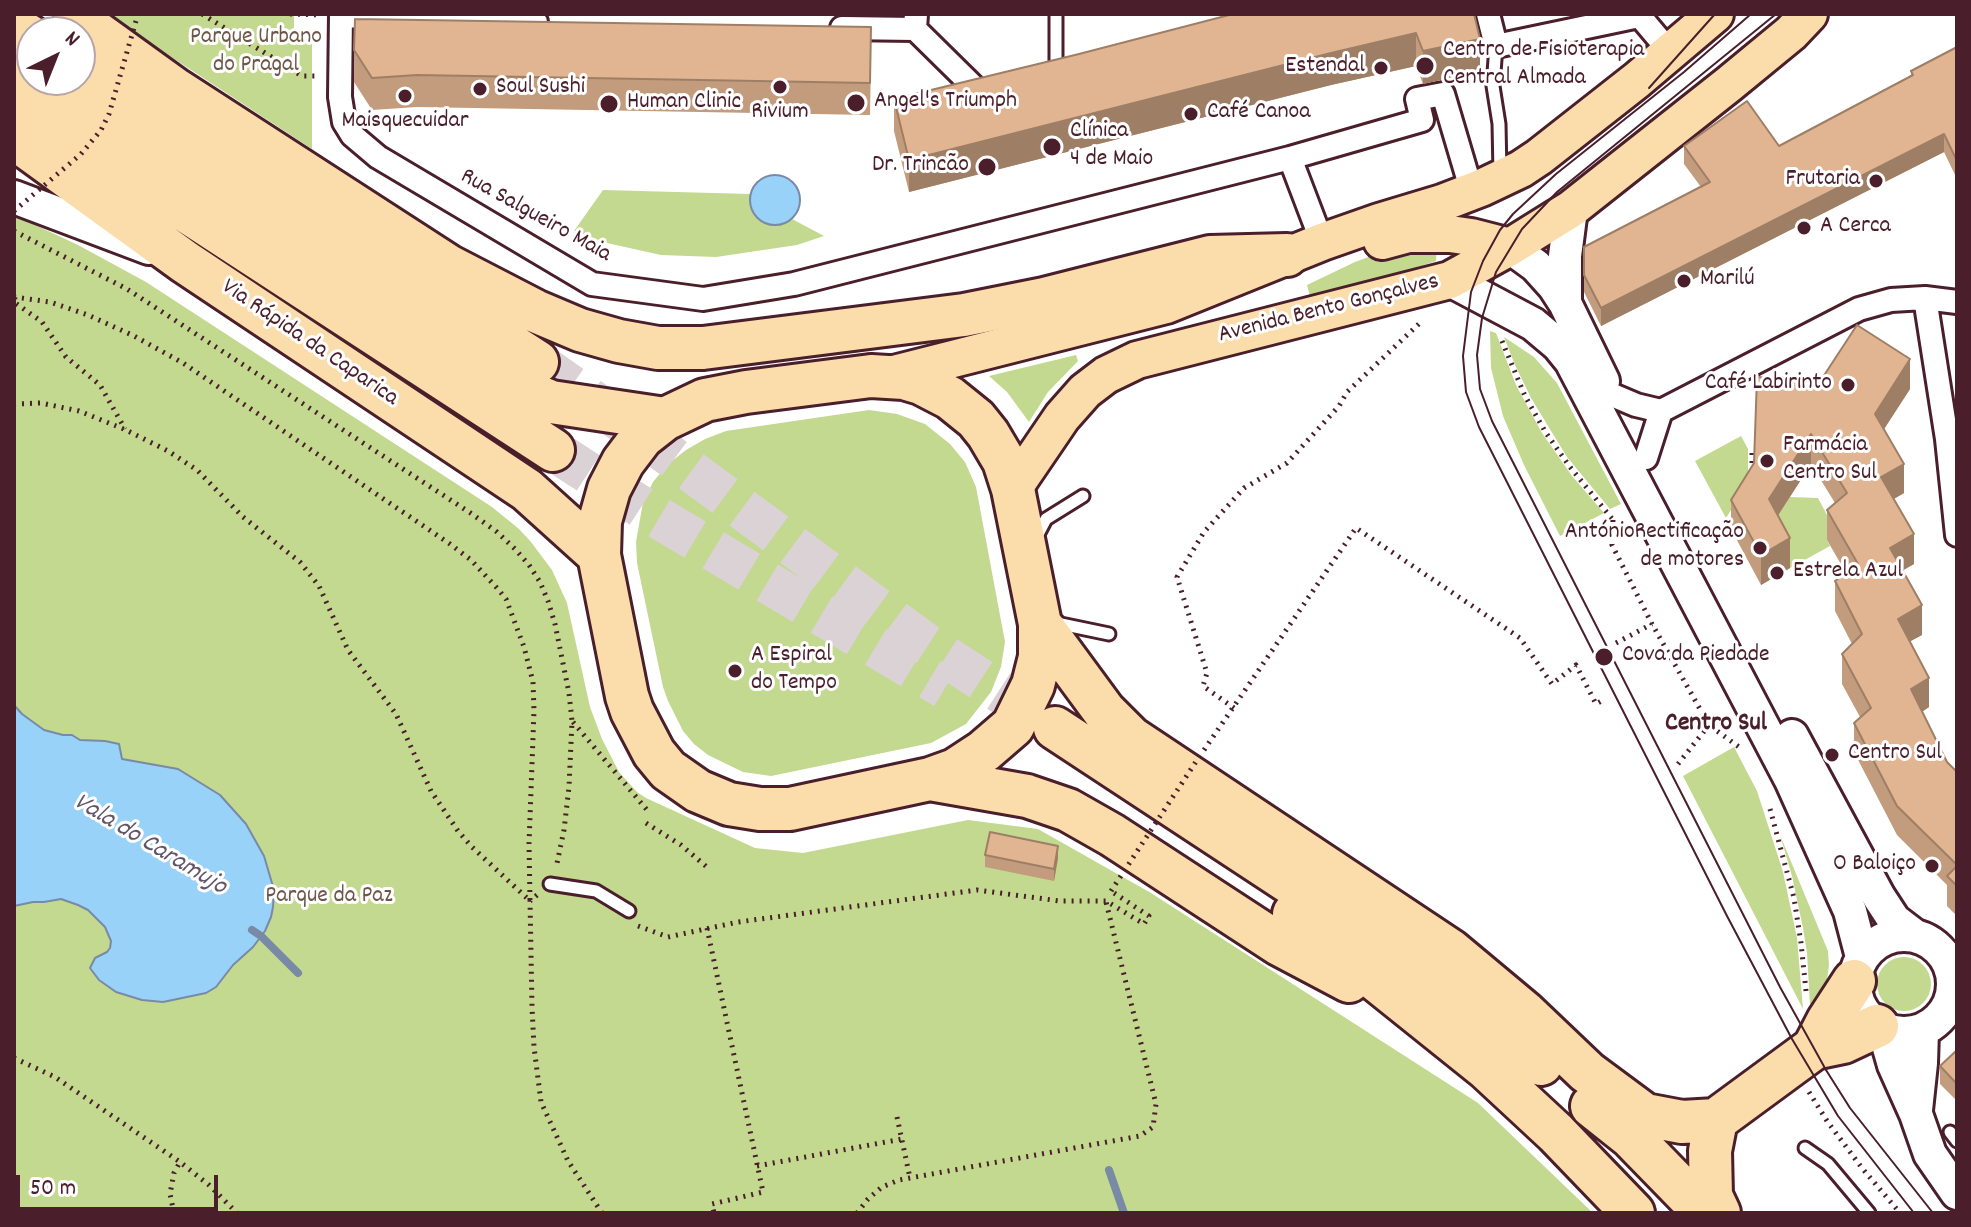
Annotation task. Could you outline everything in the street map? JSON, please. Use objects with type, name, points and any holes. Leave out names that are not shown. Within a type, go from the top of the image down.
[{"type":"highway","points":[[76,14],[90,28],[176,90],[448,266],[526,324],[574,351],[617,365],[658,371],[746,392]]},
{"type":"highway","points":[[96,72],[537,362]]},
{"type":"highway","points":[[69,96],[517,388],[551,402],[665,419]]},
{"type":"highway","points":[[14,99],[553,450]]},
{"type":"highway","name":"Via Rápida da Caparica","points":[[14,138],[185,262],[527,490],[599,555]]},
{"type":"highway","points":[[14,166],[93,194]]},
{"type":"highway","points":[[448,266],[535,311],[580,330],[658,348],[703,348],[964,315],[1044,299],[1210,257],[1304,249]]},
{"type":"highway","points":[[886,376],[921,383],[964,408],[996,446],[1013,489],[1039,617],[1040,657],[1033,685],[1013,726],[955,770],[930,779],[774,810],[729,804],[698,791],[668,770],[654,753],[632,711],[624,681],[599,555],[600,521],[609,489],[623,462],[642,437],[665,419],[705,400],[746,392],[857,377],[886,376]]},
{"type":"highway","points":[[1039,617],[1104,711],[1131,738],[1451,951],[1524,1012],[1587,1072],[1645,1115],[1682,1122],[1716,1120],[1811,1044],[1858,969]]},
{"type":"highway","points":[[1633,1213],[1556,1133],[1486,1068],[1297,915],[1048,740],[1385,945],[1506,1035],[1631,1137],[1705,1213]]},
{"type":"highway","points":[[930,779],[1027,796],[1068,810],[1112,835],[1279,944],[1429,1024]]},
{"type":"highway","points":[[1811,1044],[1843,1042],[1881,1028]]},
{"type":"highway","points":[[1587,1072],[1631,1137]]},
{"type":"highway","points":[[1716,1120],[1710,1151],[1711,1196],[1719,1213]]},
{"type":"main road","name":"Avenida Bento Gonçalves","points":[[1013,489],[1062,417],[1085,391],[1106,375],[1137,360],[1220,337],[1450,280],[1571,209],[1729,84],[1791,33],[1809,14]]},
{"type":"main road","points":[[1166,305],[1304,249],[1486,186],[1539,157],[1707,19]]},
{"type":"main road","points":[[14,197],[185,262]]},
{"type":"main road","points":[[1565,303],[1565,256],[1571,209]]},
{"type":"main road","points":[[886,376],[1166,305],[1252,289],[1408,234],[1460,234],[1510,247],[1536,266],[1565,303],[1610,394],[1879,897],[1894,920],[1915,936],[1932,943],[1945,956],[1955,974],[1948,1009],[1921,1063],[1916,1114]]},
{"type":"main road","points":[[1450,280],[1533,324],[1571,361],[1791,780],[1850,911],[1860,1007],[1881,1028],[1930,1154],[1957,1193]]},
{"type":"main road","points":[[1858,969],[1877,943],[1895,936],[1915,936]]},
{"type":"main road","points":[[1881,1028],[1903,1034],[1938,1025]]},
{"type":"street","points":[[1488,14],[1496,46],[1638,15],[1670,52]]},
{"type":"street","name":"Rua Salgueiro Maia","points":[[341,15],[340,97],[344,122],[352,135],[378,157],[592,284],[703,299],[794,284],[1290,158],[1422,120],[1417,99],[1443,94],[1486,186]]},
{"type":"street","points":[[341,15],[516,18],[564,23]]},
{"type":"street","points":[[819,27],[915,21],[983,96],[1012,89]]},
{"type":"street","points":[[1290,158],[1304,249]]},
{"type":"street","points":[[1925,298],[1952,442],[1957,535]]},
{"type":"street","points":[[1610,394],[1661,411],[1859,309],[1891,300],[1925,298],[1957,302]]},
{"type":"street","points":[[1646,458],[1661,411]]},
{"type":"lane","points":[[1056,14],[1056,77]]},
{"type":"lane","points":[[1486,186],[1499,124],[1493,86],[1496,46]]},
{"type":"lane","points":[[1026,554],[1046,519],[1083,496]]},
{"type":"lane","points":[[1039,617],[1109,634]]},
{"type":"lane","points":[[550,884],[596,891],[629,911]]},
{"type":"lane","points":[[1805,1148],[1828,1164],[1869,1213]]},
{"type":"path","points":[[14,211],[81,154],[101,130],[109,114],[138,14]]},
{"type":"path","points":[[202,14],[302,76],[340,77]]},
{"type":"path","points":[[14,231],[127,289],[497,532],[529,565],[540,582],[555,624],[572,721],[569,787],[558,861],[550,884],[530,901]]},
{"type":"path","points":[[14,300],[42,322],[66,357],[100,385],[126,430]]},
{"type":"path","points":[[14,300],[50,302],[88,315],[183,363],[450,544],[471,560],[506,599],[533,682],[529,844],[532,1007],[541,1102],[568,1161],[602,1213]]},
{"type":"path","points":[[1500,334],[1516,377],[1546,433],[1613,520],[1612,545],[1709,725],[1738,745],[1744,756]]},
{"type":"path","points":[[1234,708],[1203,686],[1207,673],[1177,577],[1204,532],[1244,488],[1287,463],[1339,406],[1347,392],[1404,336]]},
{"type":"path","points":[[14,404],[41,403],[79,411],[168,451],[197,470],[243,517],[310,573],[348,650],[396,714],[431,791],[451,821],[472,847],[530,901]]},
{"type":"path","points":[[1752,450],[1752,473]]},
{"type":"path","points":[[1613,520],[1645,502]]},
{"type":"path","points":[[638,926],[668,937],[738,922],[977,890],[1060,901],[1106,901],[1144,924],[1149,916],[1111,891],[1356,528],[1520,638],[1552,684],[1576,665],[1596,704],[1605,699]]},
{"type":"path","points":[[1616,643],[1652,624]]},
{"type":"path","points":[[1678,764],[1709,725],[1753,706]]},
{"type":"path","points":[[572,721],[647,810]]},
{"type":"path","points":[[1768,802],[1794,898],[1807,1007],[1811,1014],[1811,1044],[1827,1121],[1900,1213]]},
{"type":"path","points":[[646,823],[681,845],[708,868]]},
{"type":"path","points":[[857,1213],[882,1187],[899,1180],[1140,1136],[1153,1127],[1156,1104],[1106,901]]},
{"type":"path","points":[[707,928],[763,1192],[712,1204],[714,1213]]},
{"type":"path","points":[[14,1058],[55,1077],[180,1162],[237,1213]]},
{"type":"path","points":[[897,1117],[910,1178]]},
{"type":"path","points":[[757,1166],[902,1139]]},
{"type":"path","points":[[174,1213],[170,1194],[174,1173],[180,1162]]},
{"type":"green space","name":"Parque Urbano do Pragal","points":[[111,14],[294,14],[294,40],[312,40],[312,149],[159,49]]},
{"type":"green space","points":[[603,190],[750,194],[750,204],[785,224],[792,219],[824,236],[797,245],[716,257],[661,255],[607,243],[574,231]]},
{"type":"green space","name":"Parque da Paz","points":[[14,215],[146,282],[492,507],[519,529],[552,570],[567,603],[590,707],[602,739],[619,772],[646,798],[755,848],[803,853],[968,820],[1038,829],[1151,893],[1478,1103],[1593,1213],[14,1213]]},
{"type":"green space","points":[[1437,244],[1436,261],[1310,296],[1307,285],[1355,262],[1382,252]]},
{"type":"green space","points":[[1490,331],[1496,333],[1516,385],[1542,433],[1572,476],[1604,513],[1560,536],[1503,416],[1491,368]]},
{"type":"green space","points":[[1504,337],[1534,357],[1557,383],[1621,504],[1610,509],[1567,457],[1531,398]]},
{"type":"green space","points":[[1076,355],[1078,361],[1048,392],[1029,422],[1007,392],[989,376]]},
{"type":"green space","points":[[869,410],[897,414],[925,424],[950,444],[965,462],[976,487],[1005,642],[1001,667],[991,692],[966,724],[931,743],[771,776],[743,772],[708,755],[694,744],[683,731],[668,701],[637,563],[636,542],[643,502],[653,482],[668,464],[705,439],[726,431]]},
{"type":"green space","points":[[1741,436],[1748,449],[1748,483],[1726,518],[1695,461]]},
{"type":"green space","points":[[1790,497],[1818,498],[1836,532],[1827,540],[1830,546],[1790,568],[1769,529]]},
{"type":"green space","points":[[1734,747],[1757,791],[1783,872],[1797,938],[1803,1009],[1683,776]]},
{"type":"green space","points":[[1780,835],[1828,951],[1827,980],[1819,997],[1810,1005],[1803,928]]},
{"type":"green space","points":[[1904,957],[1915,959],[1923,965],[1929,973],[1929,995],[1923,1003],[1915,1009],[1904,1011],[1893,1009],[1885,1003],[1879,995],[1877,984],[1879,973],[1885,965],[1893,959]]},
{"type":"water","points":[[775,175],[793,182],[800,200],[793,218],[775,225],[757,218],[750,200],[757,182]]},
{"type":"water","points":[[14,705],[44,730],[72,735],[80,740],[119,744],[122,759],[178,769],[220,795],[246,824],[264,856],[274,890],[273,907],[265,931],[216,987],[206,993],[163,1002],[142,1000],[116,992],[99,980],[90,968],[95,958],[107,952],[111,941],[105,927],[88,910],[61,899],[14,906]]},
{"type":"building","points":[[1233,14],[1474,14],[1480,39],[1423,51],[1416,33],[909,160],[894,99]]},
{"type":"building","points":[[355,19],[871,27],[870,83],[417,75],[372,78],[354,50]]},
{"type":"building","points":[[1957,47],[1957,161],[1944,134],[1601,308],[1584,275],[1584,247],[1710,182],[1684,146],[1747,101],[1779,146],[1913,75],[1911,71]]},
{"type":"building","points":[[1857,325],[1910,359],[1875,414],[1904,464],[1881,477],[1914,534],[1890,548],[1922,605],[1898,619],[1929,678],[1911,689],[1947,762],[1957,772],[1957,865],[1897,806],[1854,723],[1871,708],[1842,654],[1862,634],[1835,581],[1858,564],[1827,510],[1847,493],[1811,434],[1769,499],[1790,538],[1761,555],[1731,500],[1754,463],[1757,377],[1821,380]]},
{"type":"building","points":[[990,832],[1058,846],[1054,869],[985,855]]},
{"type":"building","points":[[1957,866],[1957,886],[1947,876]]},
{"type":"building","points":[[1957,1050],[1957,1084],[1940,1066]]},
{"type":"waterway","name":"Vala do Caramujo","points":[[252,930],[298,973]]},
{"type":"waterway","name":"Vala do Caramujo","points":[[1109,1170],[1124,1213]]},
{"type":"tunnel","points":[[537,362],[926,644],[1051,725]]},
{"type":"tunnel","points":[[553,450],[652,514],[945,688]]},
{"type":"tram line","points":[[1649,88],[1715,14]]},
{"type":"tram line","points":[[1751,14],[1556,174],[1500,230],[1471,292],[1463,356],[1466,392],[1479,427],[1792,1039],[1838,1116],[1914,1213]]},
{"type":"tram line","points":[[1776,14],[1557,192],[1522,229],[1496,272],[1482,318],[1477,355],[1480,389],[1492,421],[1780,987],[1850,1108],[1933,1213]]},
{"type":"place","name":"Centro de Fisioterapia Central Almada","points":[[1425,66]]},
{"type":"place","name":"Estendal","points":[[1381,68]]},
{"type":"place","name":"Rivium","points":[[780,87]]},
{"type":"place","name":"Soul Sushi","points":[[480,89]]},
{"type":"place","name":"Maisquecuidar","points":[[405,96]]},
{"type":"place","name":"Angel's Triumph","points":[[856,103]]},
{"type":"place","name":"Human Clinic","points":[[609,104]]},
{"type":"place","name":"Café Canoa","points":[[1191,114]]},
{"type":"place","name":"Clínica 4 de Maio","points":[[1052,147]]},
{"type":"place","name":"Dr. Trincão","points":[[987,167]]},
{"type":"place","name":"Frutaria","points":[[1876,181]]},
{"type":"place","name":"A Cerca","points":[[1804,228]]},
{"type":"place","name":"Marilú","points":[[1684,281]]},
{"type":"place","name":"Café Labirinto","points":[[1848,385]]},
{"type":"place","name":"Farmácia Centro Sul","points":[[1767,461]]},
{"type":"place","name":"AntónioRectificação de motores","points":[[1760,548]]},
{"type":"place","name":"Estrela Azul","points":[[1777,573]]},
{"type":"place","name":"Cova da Piedade","points":[[1604,657]]},
{"type":"place","name":"A Espiral do Tempo","points":[[735,671]]},
{"type":"place","name":"Centro Sul","points":[[1832,755]]},
{"type":"place","name":"O Baloiço","points":[[1932,866]]},
{"type":"district","name":"Centro Sul","points":[[1716,725]]}]
